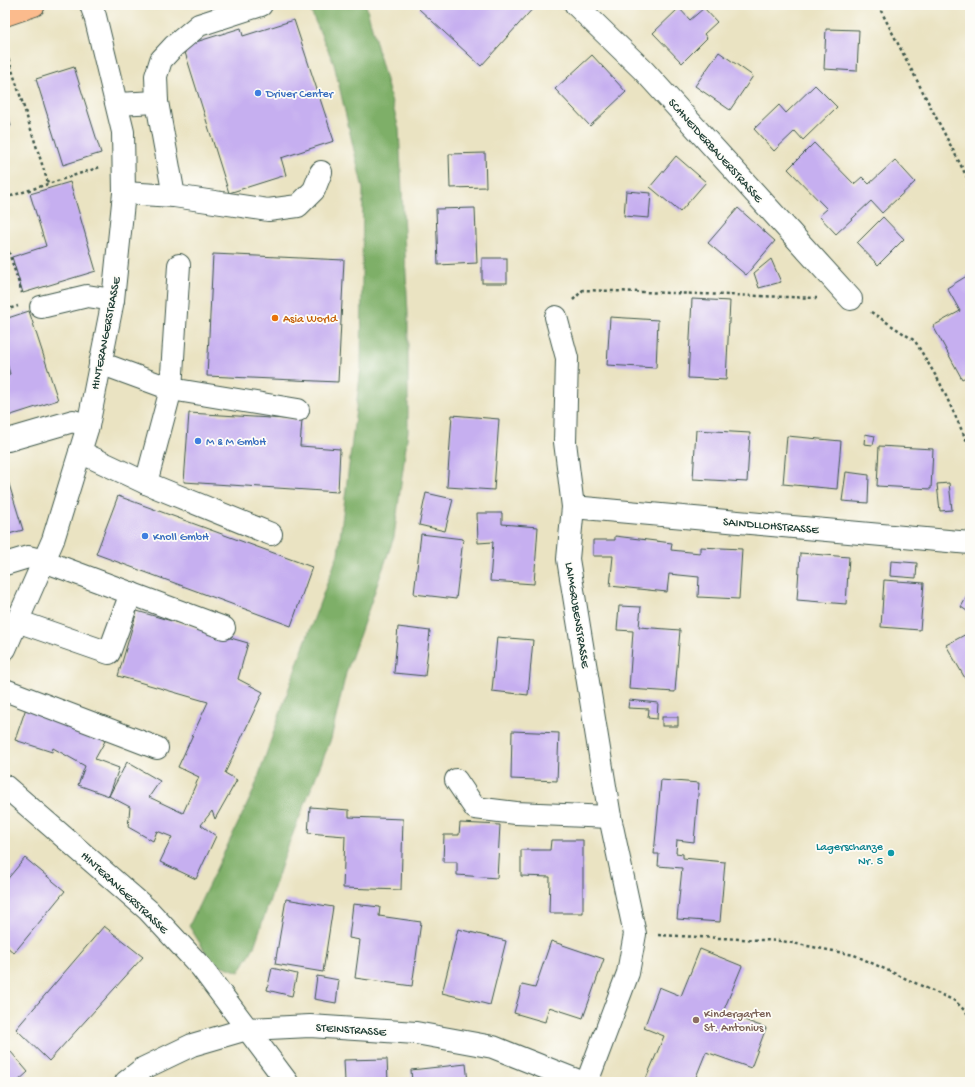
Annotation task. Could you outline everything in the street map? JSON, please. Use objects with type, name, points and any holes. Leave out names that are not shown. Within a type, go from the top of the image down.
[{"type":"main road","points":[[5,15],[34,5]]},
{"type":"street","name":"HINTERANGERSTRASSE","points":[[5,649],[53,540],[88,426],[113,300],[124,193],[123,132],[91,5]]},
{"type":"street","points":[[174,196],[157,102],[156,76],[161,60],[174,46],[199,26],[261,5]]},
{"type":"street","name":"SCHNEIDERBAUERSTRASSE","points":[[576,5],[644,71],[851,299]]},
{"type":"street","points":[[117,104],[157,102]]},
{"type":"street","points":[[124,193],[174,196],[268,210],[298,206],[314,190],[321,172]]},
{"type":"street","points":[[146,483],[171,389],[179,265]]},
{"type":"street","points":[[41,307],[87,296],[113,300]]},
{"type":"street","name":"LAIMGRUBENSTRASSE","points":[[556,317],[567,358],[565,442],[572,507],[568,559],[610,817],[636,934],[628,973],[587,1082]]},
{"type":"street","points":[[100,363],[171,389],[298,410]]},
{"type":"street","points":[[8,440],[73,421],[88,426]]},
{"type":"street","points":[[80,452],[146,483],[271,534]]},
{"type":"street","name":"SAINDLLOHSTRASSE","points":[[572,507],[970,543]]},
{"type":"street","points":[[5,564],[28,557],[44,561],[224,628]]},
{"type":"street","points":[[17,621],[109,653],[131,593]]},
{"type":"street","points":[[5,690],[157,748]]},
{"type":"street","points":[[456,780],[475,808],[516,813],[610,817]]},
{"type":"street","name":"HINTERANGERSTRASSE","points":[[5,786],[148,910],[201,967],[286,1082]]},
{"type":"street","name":"STEINSTRASSE","points":[[126,1082],[144,1068],[192,1046],[247,1029],[310,1026],[416,1033],[493,1047],[581,1082]]},
{"type":"path","points":[[878,5],[970,183]]},
{"type":"path","points":[[5,48],[48,183]]},
{"type":"path","points":[[5,198],[123,159]]},
{"type":"path","points":[[5,240],[23,296]]},
{"type":"path","points":[[556,317],[584,290],[851,299],[915,342],[940,383],[970,448]]},
{"type":"path","points":[[636,934],[782,941],[854,955],[955,1001],[970,1016]]},
{"type":"green space","points":[[308,5],[366,5],[399,129],[408,314],[408,431],[394,537],[346,673],[331,739],[288,846],[254,947],[239,972],[212,962],[189,926],[253,792],[300,656],[338,554],[361,368],[363,189],[334,64]]},
{"type":"building","points":[[423,5],[536,5],[481,66],[419,9]]},
{"type":"building","points":[[679,8],[690,20],[704,8],[717,22],[704,34],[707,38],[682,63],[653,33]]},
{"type":"building","name":"Driver Center","points":[[294,20],[334,141],[281,158],[286,175],[229,193],[183,46],[241,28],[243,36]]},
{"type":"building","points":[[826,29],[859,30],[857,71],[824,69]]},
{"type":"building","points":[[719,52],[753,76],[730,110],[695,86]]},
{"type":"building","points":[[592,55],[626,92],[590,126],[555,89]]},
{"type":"building","points":[[74,67],[101,153],[63,165],[36,79]]},
{"type":"building","points":[[815,85],[837,107],[803,140],[795,131],[774,151],[754,129],[779,105],[786,113]]},
{"type":"building","points":[[5,106],[11,126],[5,128]]},
{"type":"building","points":[[814,143],[854,184],[862,177],[869,184],[895,160],[915,182],[882,213],[871,201],[836,234],[819,216],[827,209],[788,169]]},
{"type":"building","points":[[485,153],[486,187],[450,188],[449,154]]},
{"type":"building","points":[[676,156],[706,182],[680,212],[650,187]]},
{"type":"building","points":[[70,182],[96,271],[23,293],[12,257],[46,246],[30,194]]},
{"type":"building","points":[[626,191],[651,193],[649,218],[624,216]]},
{"type":"building","points":[[475,208],[477,263],[438,265],[436,209]]},
{"type":"building","points":[[738,208],[775,241],[746,275],[708,243]]},
{"type":"building","points":[[883,217],[904,239],[878,265],[857,243]]},
{"type":"building","name":"Asia World","points":[[213,254],[344,260],[338,382],[207,376]]},
{"type":"building","points":[[482,258],[507,258],[507,283],[482,283]]},
{"type":"building","points":[[771,259],[781,282],[759,288],[754,273]]},
{"type":"building","points":[[970,274],[970,375],[962,379],[933,326],[960,311],[947,288]]},
{"type":"building","points":[[692,299],[730,301],[726,380],[688,378]]},
{"type":"building","points":[[29,311],[58,400],[5,417],[5,375],[10,374],[5,356],[5,319]]},
{"type":"building","points":[[610,317],[658,320],[656,368],[607,365]]},
{"type":"building","points":[[189,413],[302,420],[300,446],[340,449],[338,492],[184,482]]},
{"type":"building","points":[[452,415],[499,419],[494,490],[447,487]]},
{"type":"building","points":[[696,430],[750,433],[747,482],[693,479]]},
{"type":"building","points":[[865,434],[875,436],[873,445],[864,444]]},
{"type":"building","points":[[787,436],[841,441],[837,489],[783,484]]},
{"type":"building","points":[[879,446],[933,449],[931,489],[877,486]]},
{"type":"building","points":[[5,471],[23,530],[5,535]]},
{"type":"building","points":[[846,472],[869,475],[868,503],[842,501]]},
{"type":"building","points":[[949,483],[952,510],[940,511],[937,484]]},
{"type":"building","points":[[426,493],[453,499],[445,531],[419,525]]},
{"type":"building","points":[[118,496],[312,567],[291,626],[96,554]]},
{"type":"building","points":[[477,513],[502,513],[502,524],[538,527],[534,584],[490,581],[493,542],[478,543]]},
{"type":"building","points":[[421,534],[463,539],[456,599],[414,594]]},
{"type":"building","points":[[615,536],[672,543],[671,550],[700,553],[700,547],[742,549],[739,599],[698,597],[699,577],[669,574],[667,592],[610,586],[613,556],[593,556],[593,540],[615,540]]},
{"type":"building","points":[[800,553],[849,557],[846,604],[797,600]]},
{"type":"building","points":[[891,561],[917,563],[916,578],[890,576]]},
{"type":"building","points":[[884,580],[924,583],[920,630],[881,627]]},
{"type":"building","points":[[970,591],[970,613],[961,607]]},
{"type":"building","points":[[619,606],[641,607],[639,627],[680,630],[675,692],[629,689],[633,631],[617,630]]},
{"type":"building","points":[[137,611],[248,643],[238,679],[263,692],[225,773],[237,780],[215,819],[212,811],[201,825],[216,836],[196,879],[160,862],[172,837],[157,831],[153,841],[128,827],[130,807],[109,796],[127,762],[160,781],[149,797],[183,813],[199,777],[178,767],[208,702],[118,676]]},
{"type":"building","points":[[398,627],[430,631],[425,676],[394,673]]},
{"type":"building","points":[[970,632],[970,687],[946,645]]},
{"type":"building","points":[[497,637],[533,640],[528,695],[492,691]]},
{"type":"building","points":[[629,700],[658,703],[657,719],[648,718],[649,709],[628,708]]},
{"type":"building","points":[[26,708],[61,715],[105,741],[95,759],[119,768],[109,796],[78,785],[85,766],[53,748],[52,752],[15,740]]},
{"type":"building","points":[[662,717],[678,717],[678,726],[662,726]]},
{"type":"building","points":[[512,731],[559,733],[557,781],[511,779]]},
{"type":"building","points":[[661,780],[699,783],[694,842],[677,840],[676,853],[683,854],[683,858],[725,862],[720,922],[677,919],[682,868],[658,866],[659,854],[654,854]]},
{"type":"building","points":[[310,807],[349,810],[349,817],[403,819],[401,890],[343,888],[345,836],[308,833]]},
{"type":"building","points":[[460,823],[500,825],[497,878],[457,875],[457,862],[443,862],[444,835],[459,835]]},
{"type":"building","points":[[551,840],[583,840],[583,913],[549,913],[550,877],[521,876],[521,850],[550,850]]},
{"type":"building","points":[[25,858],[65,891],[14,953],[5,945],[5,882]]},
{"type":"building","points":[[286,899],[333,907],[323,972],[275,964]]},
{"type":"building","points":[[353,904],[380,907],[379,916],[421,922],[412,986],[355,978],[360,940],[349,938]]},
{"type":"building","points":[[104,926],[143,957],[49,1061],[16,1029]]},
{"type":"building","points":[[458,929],[506,941],[490,1005],[442,993]]},
{"type":"building","points":[[551,941],[604,959],[583,1018],[549,1007],[545,1022],[514,1013],[522,985],[535,988]]},
{"type":"building","name":"Kindergarten St. Antonius","points":[[700,949],[742,966],[723,1012],[766,1028],[751,1068],[706,1052],[694,1082],[645,1081],[664,1036],[644,1028],[659,987],[681,996]]},
{"type":"building","points":[[272,968],[297,974],[292,996],[267,990]]},
{"type":"building","points":[[317,976],[339,980],[336,1003],[314,999]]},
{"type":"building","points":[[5,1045],[28,1072],[17,1082],[5,1082]]},
{"type":"building","points":[[387,1059],[388,1082],[345,1082],[344,1060]]},
{"type":"building","points":[[466,1064],[468,1082],[412,1082],[411,1070]]},
{"type":"place","name":"Driver Center","points":[[258,93]]},
{"type":"place","name":"Asia World","points":[[275,318]]},
{"type":"place","name":"M & M GmbH","points":[[198,441]]},
{"type":"place","name":"Knoll GmbH","points":[[145,536]]},
{"type":"place","name":"Lagerschanze Nr. 5","points":[[891,853]]},
{"type":"place","name":"Kindergarten St. Antonius","points":[[696,1020]]}]
